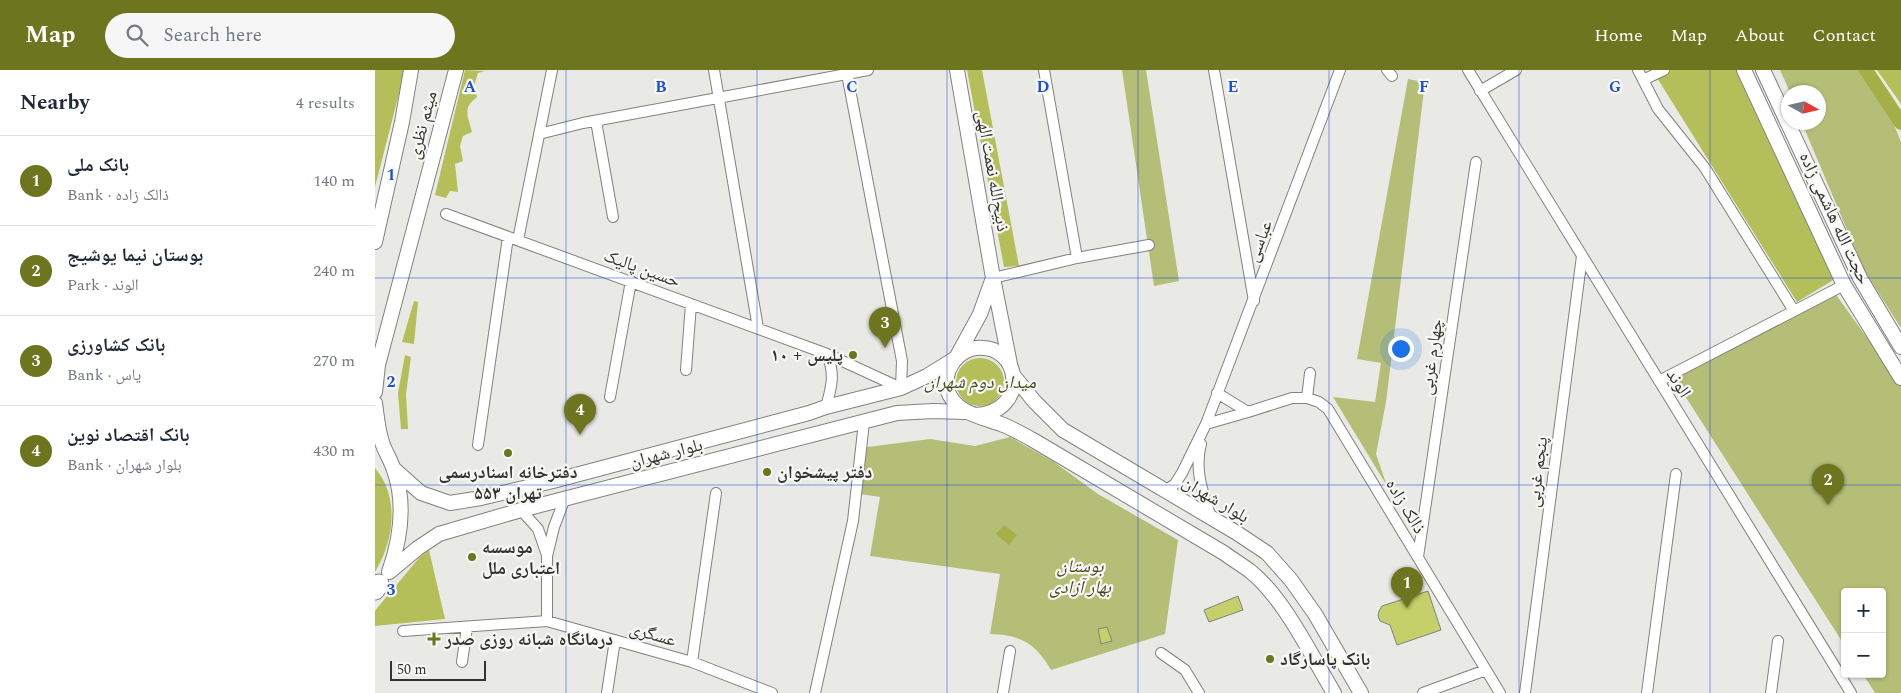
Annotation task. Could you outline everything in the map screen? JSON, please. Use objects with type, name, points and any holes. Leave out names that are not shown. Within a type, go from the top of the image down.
[{"type":"street","name":"میثم نظری","points":[[375,242],[402,122],[411,70]]},
{"type":"street","points":[[402,122],[421,70]]},
{"type":"street","points":[[478,445],[513,238],[539,134],[552,70]]},
{"type":"street","points":[[714,70],[758,328]]},
{"type":"street","points":[[539,134],[596,121],[868,70]]},
{"type":"street","name":"ذبیح‌الله نعمت الهی","points":[[957,70],[993,278],[1012,370]]},
{"type":"street","points":[[1044,70],[1077,258]]},
{"type":"street","points":[[1214,70],[1254,301]]},
{"type":"street","name":"عباسی","points":[[1206,424],[1341,70]]},
{"type":"street","name":"الوند","points":[[1468,70],[1851,693]]},
{"type":"street","points":[[1480,91],[1515,70]]},
{"type":"street","points":[[1664,70],[1641,75],[1658,109],[1705,168],[1794,310]]},
{"type":"street","name":"حجت الله هاشمی زاده","points":[[1744,70],[1844,285],[1901,378]]},
{"type":"street","points":[[1763,70],[1860,278],[1901,347]]},
{"type":"street","name":"میثم نظری","points":[[375,392],[378,365],[455,71]]},
{"type":"street","points":[[847,74],[902,361],[901,388]]},
{"type":"street","points":[[596,121],[613,217]]},
{"type":"street","name":"چهارم غربی","points":[[1418,557],[1476,162]]},
{"type":"street","name":"حسین پالیک","points":[[446,214],[827,354],[901,388]]},
{"type":"street","points":[[956,358],[964,351],[974,348],[995,350],[1003,357],[1012,370],[1012,391],[1004,405],[996,411],[986,414],[970,413],[957,406],[950,397],[947,387],[947,376],[950,366],[980,314],[993,278],[1095,254],[1149,245]]},
{"type":"street","name":"پنجم غربی","points":[[1525,693],[1582,256]]},
{"type":"street","points":[[610,397],[631,282]]},
{"type":"street","points":[[1659,381],[1844,285]]},
{"type":"street","points":[[686,370],[691,304]]},
{"type":"street","points":[[826,407],[833,382],[831,365],[827,354]]},
{"type":"street","name":"بلوار شهران","points":[[394,470],[421,493],[450,503],[481,498],[553,481],[901,388],[927,376],[956,358]]},
{"type":"street","name":"بلوار شهران","points":[[1012,370],[1034,401],[1063,430],[1267,553],[1291,580],[1315,614],[1361,693]]},
{"type":"street","points":[[1165,491],[1175,484],[1179,478],[1206,424],[1293,398],[1307,398],[1310,373]]},
{"type":"street","points":[[1217,393],[1249,412]]},
{"type":"street","name":"ذالک زاده","points":[[1307,398],[1319,402],[1329,409],[1501,693]]},
{"type":"street","points":[[375,403],[382,443],[394,470],[401,501],[401,519],[396,552],[379,583]]},
{"type":"street","name":"بلوار شهران","points":[[379,583],[418,548],[439,534],[521,510],[897,413],[933,411],[970,413],[1007,426],[1033,440],[1251,572],[1272,595],[1295,627],[1334,693]]},
{"type":"street","points":[[815,693],[853,521],[864,422]]},
{"type":"street","points":[[1206,424],[1197,458],[1201,489],[1211,518]]},
{"type":"street","points":[[1647,693],[1676,474]]},
{"type":"street","points":[[692,662],[716,493]]},
{"type":"street","points":[[547,621],[547,556],[554,526],[565,498]]},
{"type":"street","points":[[521,510],[538,529],[547,556]]},
{"type":"street","name":"عسگری","points":[[403,631],[547,621],[692,662],[761,691],[771,693]]},
{"type":"street","points":[[462,662],[467,627]]},
{"type":"street","points":[[607,693],[615,640]]},
{"type":"street","points":[[1771,693],[1778,641]]},
{"type":"street","points":[[1003,693],[1010,651]]},
{"type":"street","points":[[1161,653],[1185,670],[1199,693]]},
{"type":"street","points":[[1423,693],[1486,670]]},
{"type":"green space","points":[[375,70],[405,70],[375,187]]},
{"type":"green space","points":[[465,70],[485,71],[478,73],[474,86],[477,97],[469,105],[467,113],[472,132],[463,136],[460,146],[463,161],[455,164],[458,192],[450,191],[446,198],[435,195]]},
{"type":"green space","points":[[967,70],[982,70],[1019,266],[1004,267]]},
{"type":"green space","points":[[1122,70],[1146,70],[1179,281],[1154,286]]},
{"type":"green space","points":[[1662,70],[1737,70],[1835,279],[1797,302],[1654,73]]},
{"type":"green space","points":[[1780,70],[1860,70],[1891,117],[1901,142],[1901,328],[1864,270],[1805,130],[1826,130],[1826,85],[1787,85]]},
{"type":"green space","points":[[1877,70],[1901,70],[1901,104]]},
{"type":"green space","points":[[1408,79],[1425,82],[1386,402],[1376,454],[1387,486],[1333,397],[1375,402],[1381,363],[1357,359]]},
{"type":"green space","points":[[1834,292],[1901,385],[1901,693],[1875,693],[1866,678],[1886,678],[1886,588],[1841,588],[1841,640],[1671,374]]},
{"type":"green space","points":[[414,301],[418,302],[414,344],[402,342]]},
{"type":"green space","points":[[405,355],[411,357],[406,394],[408,429],[401,429],[398,393]]},
{"type":"green space","name":"میدان دوم شهران","points":[[980,358],[989,360],[997,365],[1002,373],[1004,382],[1002,391],[997,399],[989,404],[980,406],[971,404],[963,399],[958,391],[956,382],[958,373],[963,365],[971,360]]},
{"type":"green space","name":"بوستان بهار آزادی","points":[[1010,437],[1054,462],[1098,494],[1178,540],[1165,634],[1051,670],[1039,653],[1026,642],[1010,636],[990,634],[1000,574],[870,556],[880,497],[853,493],[860,448],[930,439],[975,446]]},
{"type":"green space","points":[[375,468],[388,492],[391,505],[391,519],[387,547],[375,572]]},
{"type":"green space","points":[[429,550],[445,619],[375,626],[375,611],[419,558]]},
{"type":"shaded area","points":[[1004,525],[1017,535],[1009,545],[996,534]]},
{"type":"building","points":[[1428,591],[1441,630],[1397,645],[1390,625],[1380,621],[1379,611],[1382,606]]},
{"type":"building","points":[[1238,596],[1243,610],[1209,622],[1204,610]]},
{"type":"building","points":[[1107,627],[1112,641],[1101,644],[1098,629]]},
{"type":"waterway","points":[[1866,70],[1901,123]]},
{"type":"place","name":"بانک کشاورزی","points":[[885,348]]},
{"type":"place","name":"پلیس + ۱۰","points":[[853,355]]},
{"type":"place","name":"بانک اقتصاد نوین","points":[[580,435]]},
{"type":"place","name":"دفترخانه اسنادرسمی ۵۵۳ تهران","points":[[508,453]]},
{"type":"place","name":"دفتر پیشخوان","points":[[767,472]]},
{"type":"place","name":"بوستان نیما یوشیج","points":[[1828,505]]},
{"type":"place","name":"موسسه اعتباری ملل","points":[[472,557]]},
{"type":"place","name":"بانک ملی","points":[[1407,608]]},
{"type":"place","name":"درمانگاه شبانه روزی صدر","points":[[434,639]]},
{"type":"place","name":"بانک پاسارگاد","points":[[1270,659]]}]
